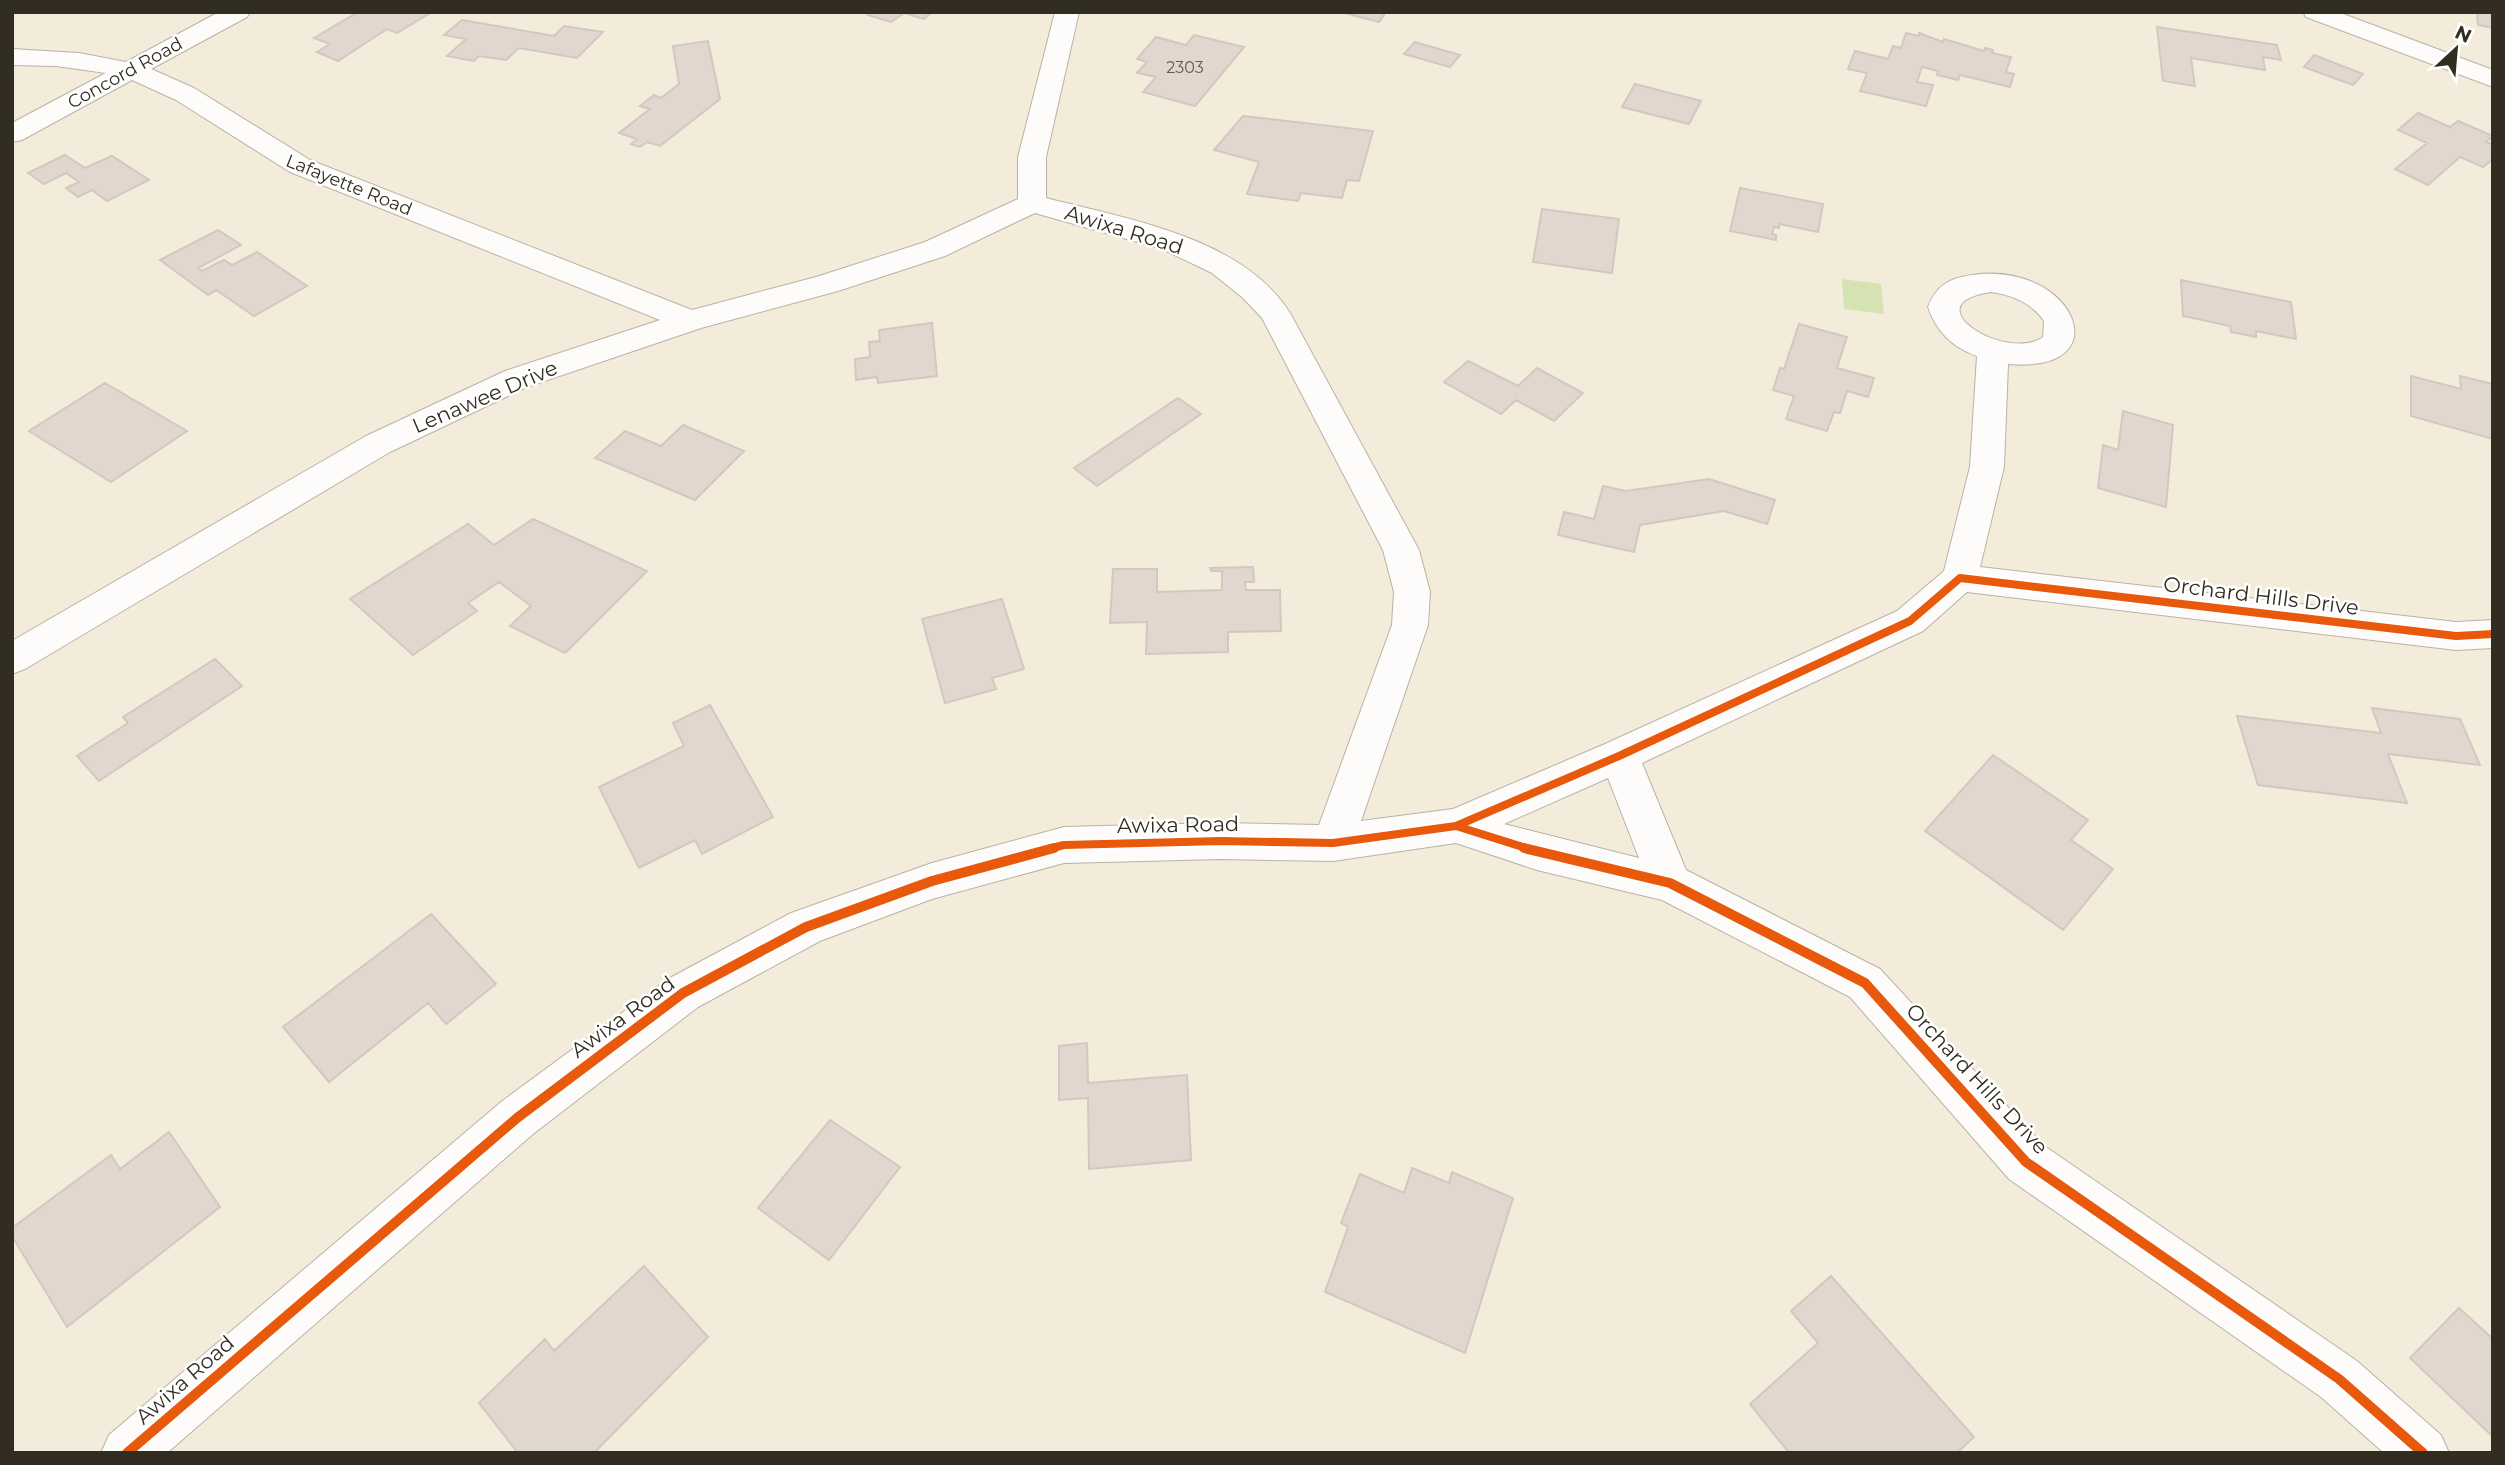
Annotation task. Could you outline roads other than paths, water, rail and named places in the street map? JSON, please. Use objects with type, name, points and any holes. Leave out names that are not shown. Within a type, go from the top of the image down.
[{"type":"street","name":"Concord Road","points":[[12,134],[238,12]]},
{"type":"street","points":[[1032,203],[1032,157],[1067,12]]},
{"type":"street","points":[[2315,12],[2493,79]]},
{"type":"street","name":"Lafayette Road","points":[[12,57],[82,62],[127,71],[185,93],[268,151],[300,166],[690,321]]},
{"type":"street","name":"Lenawee Drive","points":[[12,659],[378,444],[516,379],[690,321],[827,284],[935,249],[1032,203]]},
{"type":"street","name":"Awixa Road","points":[[127,1453],[517,1118],[683,993],[806,927],[932,881],[1064,845],[1221,841],[1333,843],[1410,625],[1412,592],[1402,550],[1275,313],[1247,284],[1214,261],[1183,246],[1032,203]]},
{"type":"street","points":[[1960,578],[1987,467],[1993,352]]},
{"type":"street","name":"Orchard Hills Drive","points":[[1333,843],[1456,826],[1619,756],[1910,621],[1960,578],[2456,636],[2493,634]]},
{"type":"street","points":[[1619,756],[1670,883]]},
{"type":"street","name":"Orchard Hills Drive","points":[[1456,826],[1537,852],[1670,883],[1865,983],[2026,1162],[2339,1379],[2423,1453]]}]
